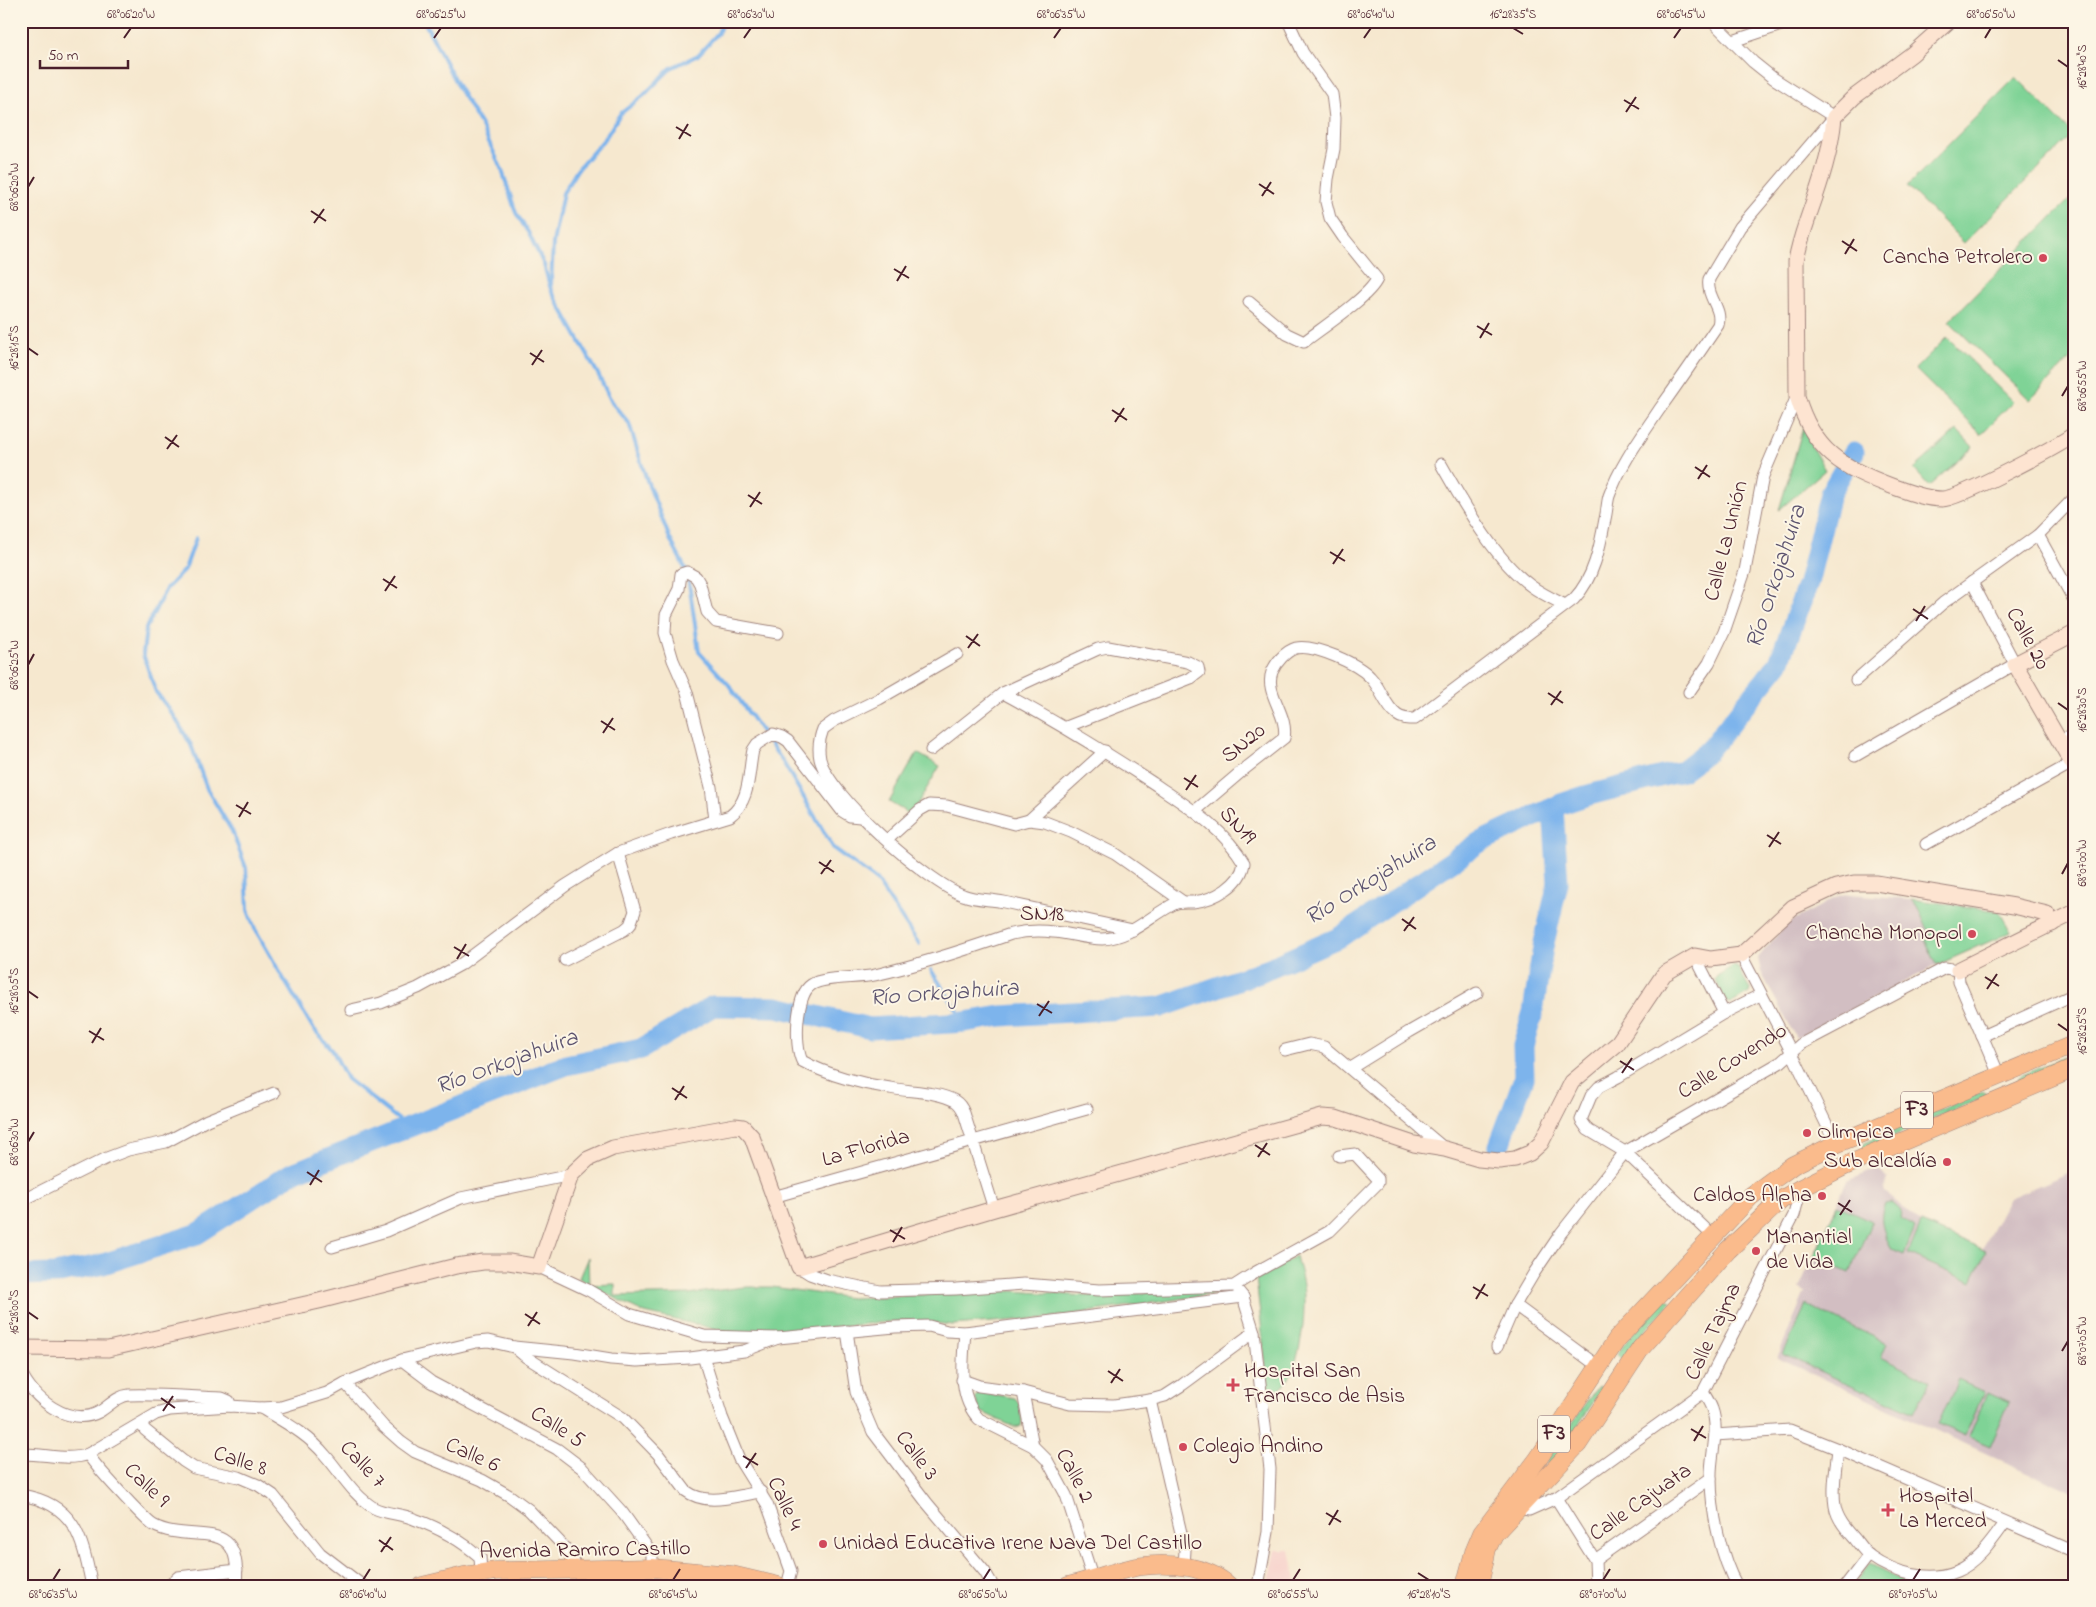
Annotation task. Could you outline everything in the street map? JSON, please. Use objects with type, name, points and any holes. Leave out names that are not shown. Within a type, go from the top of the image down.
[{"type":"main road","points":[[1949,21],[1912,54],[1854,98],[1834,117],[1832,140],[1826,165],[1800,240],[1796,261],[1797,396],[1803,416],[1816,439],[1831,456],[1858,472],[1902,490],[1943,499],[1971,489],[2075,434]]},
{"type":"main road","points":[[2015,664],[2075,632]]},
{"type":"main road","name":"Calle 20","points":[[2015,664],[2073,765]]},
{"type":"main road","points":[[21,1348],[108,1349],[319,1302],[456,1266],[483,1262],[509,1262],[539,1267],[571,1175],[588,1160],[613,1148],[735,1126],[743,1127],[752,1137],[772,1197],[799,1267],[994,1209],[1322,1117],[1336,1118],[1414,1144],[1445,1149],[1479,1159],[1499,1161],[1515,1159],[1530,1153],[1541,1143],[1572,1082],[1617,1044],[1664,974],[1695,956],[1711,958],[1741,955],[1793,907],[1836,887],[1854,882],[1876,883],[2014,906],[2047,914],[2052,924]]},
{"type":"main road","name":"Calle Covendo","points":[[1958,970],[2075,912]]},
{"type":"main road","name":"F3","points":[[1512,1504],[1538,1459],[1617,1339],[1738,1207],[1763,1185],[1794,1165],[1836,1144],[2075,1044]]},
{"type":"main road","name":"F3","points":[[1476,1585],[1474,1552],[1482,1533],[1578,1444],[1641,1348],[1728,1250],[1781,1200],[1845,1166],[2075,1068]]},
{"type":"main road","points":[[1999,1076],[2008,1096]]},
{"type":"main road","points":[[1836,1144],[1845,1166]]},
{"type":"main road","points":[[1712,1235],[1728,1250]]},
{"type":"main road","points":[[1599,1367],[1619,1380]]},
{"type":"main road","points":[[1068,1586],[1093,1579],[1115,1578],[1142,1565],[1162,1564],[1202,1570],[1229,1586]]},
{"type":"main road","points":[[1184,1566],[1209,1586]]},
{"type":"main road","name":"Avenida Ramiro Castillo","points":[[422,1586],[481,1573],[574,1570],[609,1578],[652,1568],[732,1575],[779,1586]]},
{"type":"street","points":[[1249,302],[1286,334],[1304,342],[1347,309],[1374,285],[1377,280],[1374,273],[1343,237],[1330,218],[1326,202],[1334,149],[1335,118],[1332,94],[1303,53],[1288,21]]},
{"type":"street","points":[[1712,21],[1753,62],[1773,78],[1834,117]]},
{"type":"street","points":[[1733,41],[1794,21]]},
{"type":"street","name":"SN20","points":[[1194,812],[1284,738],[1285,722],[1272,687],[1272,673],[1286,653],[1297,648],[1308,648],[1355,665],[1369,676],[1398,716],[1415,719],[1579,594],[1589,579],[1606,518],[1609,497],[1623,468],[1643,434],[1718,325],[1718,313],[1707,289],[1709,279],[1718,261],[1740,227],[1834,117]]},
{"type":"street","name":"Calle La Unión","points":[[1689,692],[1709,664],[1724,632],[1745,571],[1764,476],[1797,396]]},
{"type":"street","points":[[1441,464],[1488,540],[1504,561],[1531,586],[1565,605]]},
{"type":"street","points":[[1856,680],[1943,603],[2038,535],[2075,497]]},
{"type":"street","points":[[2038,535],[2075,602]]},
{"type":"street","points":[[714,820],[711,787],[687,692],[673,660],[665,633],[666,615],[679,589],[682,574],[690,572],[700,584],[707,612],[716,622],[778,633]]},
{"type":"street","name":"Calle 20","points":[[1972,582],[2015,664]]},
{"type":"street","points":[[931,750],[1003,693],[1098,649],[1117,649],[1188,662],[1198,667],[1199,672],[1191,678],[1066,727]]},
{"type":"street","points":[[956,654],[879,699],[834,721],[823,729],[819,747],[820,759],[826,772],[860,817],[931,877],[950,890],[965,897],[994,900],[1133,930]]},
{"type":"street","points":[[1855,756],[2015,664]]},
{"type":"street","name":"SN19","points":[[1003,693],[1105,750],[1194,812],[1222,835],[1244,863],[1243,871]]},
{"type":"street","points":[[352,1010],[381,1003],[418,988],[460,965],[565,886],[618,854],[730,816],[742,804],[746,794],[753,750],[757,744],[773,734],[782,736],[788,741],[842,811],[850,816],[860,817]]},
{"type":"street","points":[[2059,741],[2075,735]]},
{"type":"street","points":[[1029,820],[1105,750]]},
{"type":"street","points":[[1926,844],[2073,765]]},
{"type":"street","points":[[887,840],[920,810],[929,805],[947,806],[1014,824],[1029,820],[1045,822],[1071,832],[1115,854],[1182,901]]},
{"type":"street","points":[[565,960],[624,930],[633,919],[635,911],[618,854]]},
{"type":"street","name":"SN18","points":[[971,1140],[964,1113],[954,1101],[846,1078],[802,1061],[798,1053],[796,1033],[803,996],[809,986],[821,980],[874,975],[1026,931],[1054,932],[1102,939],[1120,936],[1174,904],[1182,901],[1192,902],[1210,898],[1237,881],[1243,871]]},
{"type":"street","points":[[1741,955],[1760,995],[1792,1053],[1836,1144]]},
{"type":"street","points":[[1695,956],[1724,1013]]},
{"type":"street","name":"Calle Covendo","points":[[1497,1347],[1515,1305],[1561,1233],[1625,1152],[1781,1062],[1801,1044],[1944,968],[1958,970]]},
{"type":"street","points":[[1958,970],[1959,982],[1999,1076]]},
{"type":"street","points":[[1351,1068],[1477,993]]},
{"type":"street","points":[[1982,1036],[2075,994]]},
{"type":"street","points":[[1712,1235],[1625,1152],[1588,1130],[1581,1120],[1591,1096],[1599,1087],[1724,1013],[1760,995]]},
{"type":"street","points":[[1285,1050],[1301,1045],[1317,1044],[1324,1047],[1445,1149]]},
{"type":"street","points":[[21,1201],[107,1158],[128,1150],[166,1142],[207,1120],[274,1093]]},
{"type":"street","name":"La Florida","points":[[772,1197],[1087,1108]]},
{"type":"street","points":[[971,1140],[994,1209]]},
{"type":"street","points":[[799,1267],[810,1274],[827,1280],[880,1291],[956,1289],[1024,1284],[1099,1290],[1234,1286],[1330,1230],[1378,1183],[1378,1179],[1360,1157],[1355,1154],[1339,1156]]},
{"type":"street","points":[[332,1247],[386,1231],[461,1198],[571,1175]]},
{"type":"street","name":"Calle Tajma","points":[[1737,1586],[1731,1575],[1718,1535],[1711,1478],[1715,1435],[1712,1409],[1703,1392],[1794,1215],[1801,1188]]},
{"type":"street","points":[[539,1267],[588,1290],[629,1314],[704,1336],[778,1338],[847,1331],[929,1326],[965,1332],[1243,1297]]},
{"type":"street","points":[[1234,1286],[1243,1297],[1254,1332],[1270,1469],[1268,1532],[1258,1586]]},
{"type":"street","points":[[1515,1305],[1599,1367]]},
{"type":"street","name":"Calle 3","points":[[847,1331],[856,1392],[872,1432],[927,1503],[985,1572],[993,1586]]},
{"type":"street","points":[[965,1332],[962,1380],[974,1414],[979,1419],[1033,1446]]},
{"type":"street","points":[[962,1380],[979,1386],[1023,1392],[1070,1404],[1114,1405],[1150,1400],[1164,1396],[1182,1385],[1254,1332]]},
{"type":"street","points":[[21,1454],[38,1453],[72,1458],[88,1454],[102,1444],[156,1414],[170,1410],[230,1406],[282,1407],[303,1402],[402,1360],[476,1342],[488,1341],[514,1347],[574,1353],[611,1360],[637,1361],[744,1351],[778,1338]]},
{"type":"street","points":[[514,1347],[526,1357],[623,1418],[636,1429],[686,1491],[693,1496],[706,1500],[761,1492]]},
{"type":"street","name":"Calle 4","points":[[703,1356],[722,1418],[739,1459],[761,1492],[790,1571],[787,1586]]},
{"type":"street","name":"Calle 5","points":[[402,1360],[431,1382],[557,1449],[582,1468],[622,1512],[652,1554],[652,1568]]},
{"type":"street","points":[[21,1372],[40,1398],[63,1413],[75,1415],[98,1412],[126,1395],[222,1398],[229,1401],[230,1406]]},
{"type":"street","name":"Calle 6","points":[[345,1383],[383,1426],[415,1452],[482,1480],[529,1510],[573,1556],[574,1570]]},
{"type":"street","name":"Calle 2","points":[[1023,1392],[1033,1446],[1047,1460],[1066,1494],[1093,1579]]},
{"type":"street","points":[[1512,1504],[1528,1510],[1556,1498],[1703,1392]]},
{"type":"street","points":[[1150,1400],[1185,1550],[1184,1566]]},
{"type":"street","name":"Calle 7","points":[[261,1408],[295,1428],[310,1440],[325,1454],[349,1486],[363,1500],[376,1509],[414,1518],[468,1548],[480,1557],[481,1573]]},
{"type":"street","name":"Calle 8","points":[[141,1424],[145,1430],[189,1464],[208,1472],[239,1477],[258,1485],[273,1495],[320,1553],[363,1586]]},
{"type":"street","points":[[1715,1435],[1790,1430],[2075,1552]]},
{"type":"street","points":[[1838,1449],[1834,1480],[1835,1508],[1845,1528],[1869,1555],[1908,1580],[1940,1576],[1957,1571],[1971,1562],[1986,1548],[2005,1523]]},
{"type":"street","name":"Calle 9","points":[[88,1454],[153,1524],[178,1533],[200,1533],[217,1536],[227,1543],[233,1552],[237,1570],[236,1586]]},
{"type":"street","name":"Calle Cajuata","points":[[1596,1560],[1711,1478]]},
{"type":"street","points":[[21,1495],[39,1498],[57,1506],[72,1523],[86,1559],[92,1586]]},
{"type":"street","points":[[1556,1498],[1596,1560],[1596,1586]]},
{"type":"street","points":[[1845,1586],[1869,1555]]},
{"type":"street","points":[[168,1586],[178,1577],[237,1570]]},
{"type":"shaded area","points":[[1841,895],[1911,899],[1917,906],[1931,937],[1925,940],[1937,965],[1796,1038],[1761,972],[1758,958],[1786,924]]},
{"type":"shaded area","points":[[1878,1168],[1888,1179],[1884,1191],[1918,1221],[1982,1249],[2009,1198],[2075,1170],[2075,1494],[1777,1358],[1805,1292],[1799,1288],[1847,1181]]},
{"type":"shaded area","points":[[1276,1550],[1290,1550],[1297,1586],[1268,1586]]},
{"type":"green space","points":[[2016,77],[2073,134],[1964,243],[1907,186]]},
{"type":"green space","name":"Cancha Petrolero","points":[[2074,195],[2075,354],[2030,400],[1949,321]]},
{"type":"green space","name":"Cancha Petrolero","points":[[1947,337],[2013,402],[1981,434],[1915,369]]},
{"type":"green space","points":[[1804,424],[1809,442],[1825,470],[1779,510]]},
{"type":"green space","points":[[1957,430],[1973,447],[1929,486],[1914,469]]},
{"type":"green space","points":[[917,753],[940,766],[911,815],[889,802]]},
{"type":"green space","points":[[1911,899],[1999,911],[2011,932],[1937,965],[1925,940],[1931,937],[1917,906]]},
{"type":"green space","points":[[1733,966],[1738,968],[1750,989],[1749,993],[1732,1003],[1727,1002],[1715,981],[1717,976]]},
{"type":"green space","points":[[2075,1053],[2075,1060],[2020,1082],[2018,1080],[2020,1076]]},
{"type":"green space","points":[[1984,1091],[1987,1096],[1865,1148],[1863,1147],[1864,1143]]},
{"type":"green space","points":[[1892,1203],[1901,1211],[1901,1219],[1915,1228],[1904,1255],[1892,1250],[1883,1227],[1882,1216],[1885,1204]]},
{"type":"green space","points":[[1837,1205],[1872,1221],[1849,1273],[1814,1257]]},
{"type":"green space","points":[[1921,1223],[1986,1251],[1972,1282],[1908,1254]]},
{"type":"green space","points":[[1296,1256],[1304,1292],[1303,1323],[1298,1354],[1294,1368],[1287,1381],[1279,1391],[1269,1396],[1256,1278]]},
{"type":"green space","points":[[588,1257],[589,1285],[579,1278]]},
{"type":"green space","points":[[615,1284],[615,1296],[688,1294],[744,1287],[772,1287],[851,1298],[1013,1291],[1086,1296],[1193,1290],[1221,1293],[1046,1318],[953,1325],[910,1320],[743,1335],[645,1313],[589,1285]]},
{"type":"green space","points":[[1666,1298],[1671,1302],[1630,1347],[1623,1359],[1617,1355],[1625,1343]]},
{"type":"green space","points":[[1806,1305],[1887,1343],[1881,1357],[1930,1381],[1914,1413],[1783,1354]]},
{"type":"green space","points":[[1958,1380],[1984,1392],[1965,1436],[1938,1424]]},
{"type":"green space","points":[[1598,1386],[1602,1389],[1601,1391],[1551,1465],[1547,1465],[1546,1461]]},
{"type":"green space","points":[[979,1392],[1015,1398],[1019,1403],[1021,1426],[1016,1428],[980,1411],[975,1398]]},
{"type":"green space","points":[[1987,1393],[2009,1403],[1990,1446],[1969,1437]]},
{"type":"green space","points":[[1870,1564],[1902,1580],[1900,1586],[1854,1586]]},
{"type":"waterway","points":[[424,21],[458,87],[482,127],[502,170],[516,213],[528,232],[544,265],[551,290],[612,403],[629,423],[646,478],[670,539],[686,570]]},
{"type":"waterway","points":[[551,285],[553,243],[563,193],[577,170],[606,137],[620,114],[643,96],[671,68],[698,55],[718,33],[723,21]]},
{"type":"waterway","name":"Río Orkojahuira","points":[[21,1275],[54,1274],[100,1265],[197,1234],[290,1174],[566,1065],[641,1049],[713,1006],[777,1007],[870,1028],[965,1022],[1001,1016],[1161,1007],[1260,972],[1340,937],[1480,842],[1561,804],[1682,771],[1708,751],[1779,663],[1808,583],[1830,494],[1854,452]]},
{"type":"waterway","points":[[196,538],[185,569],[166,589],[146,628],[143,654],[156,692],[174,716],[191,745],[207,789],[232,831],[246,868],[248,910],[255,929],[286,983],[313,1028],[333,1051],[347,1079],[408,1127]]},
{"type":"waterway","points":[[688,576],[699,652],[729,685],[783,762],[834,849],[876,880],[919,944]]},
{"type":"waterway","points":[[1499,1146],[1524,1078],[1523,1046],[1533,1012],[1543,947],[1558,883],[1553,808]]},
{"type":"waterway","points":[[931,970],[965,1022]]},
{"type":"place","name":"Cancha Petrolero","points":[[2043,258]]},
{"type":"place","name":"Chancha Monopol","points":[[1972,934]]},
{"type":"place","name":"Olimpica","points":[[1807,1133]]},
{"type":"place","name":"Sub alcaldía","points":[[1947,1162]]},
{"type":"place","name":"Caldos Alpha","points":[[1822,1196]]},
{"type":"place","name":"Manantial de Vida","points":[[1756,1251]]},
{"type":"place","name":"Hospital San Francisco de Asis","points":[[1233,1385]]},
{"type":"place","name":"Colegio Andino","points":[[1183,1447]]},
{"type":"place","name":"Hospital La Merced","points":[[1888,1510]]},
{"type":"place","name":"Unidad Educativa Irene Nava Del Castillo","points":[[823,1544]]}]
